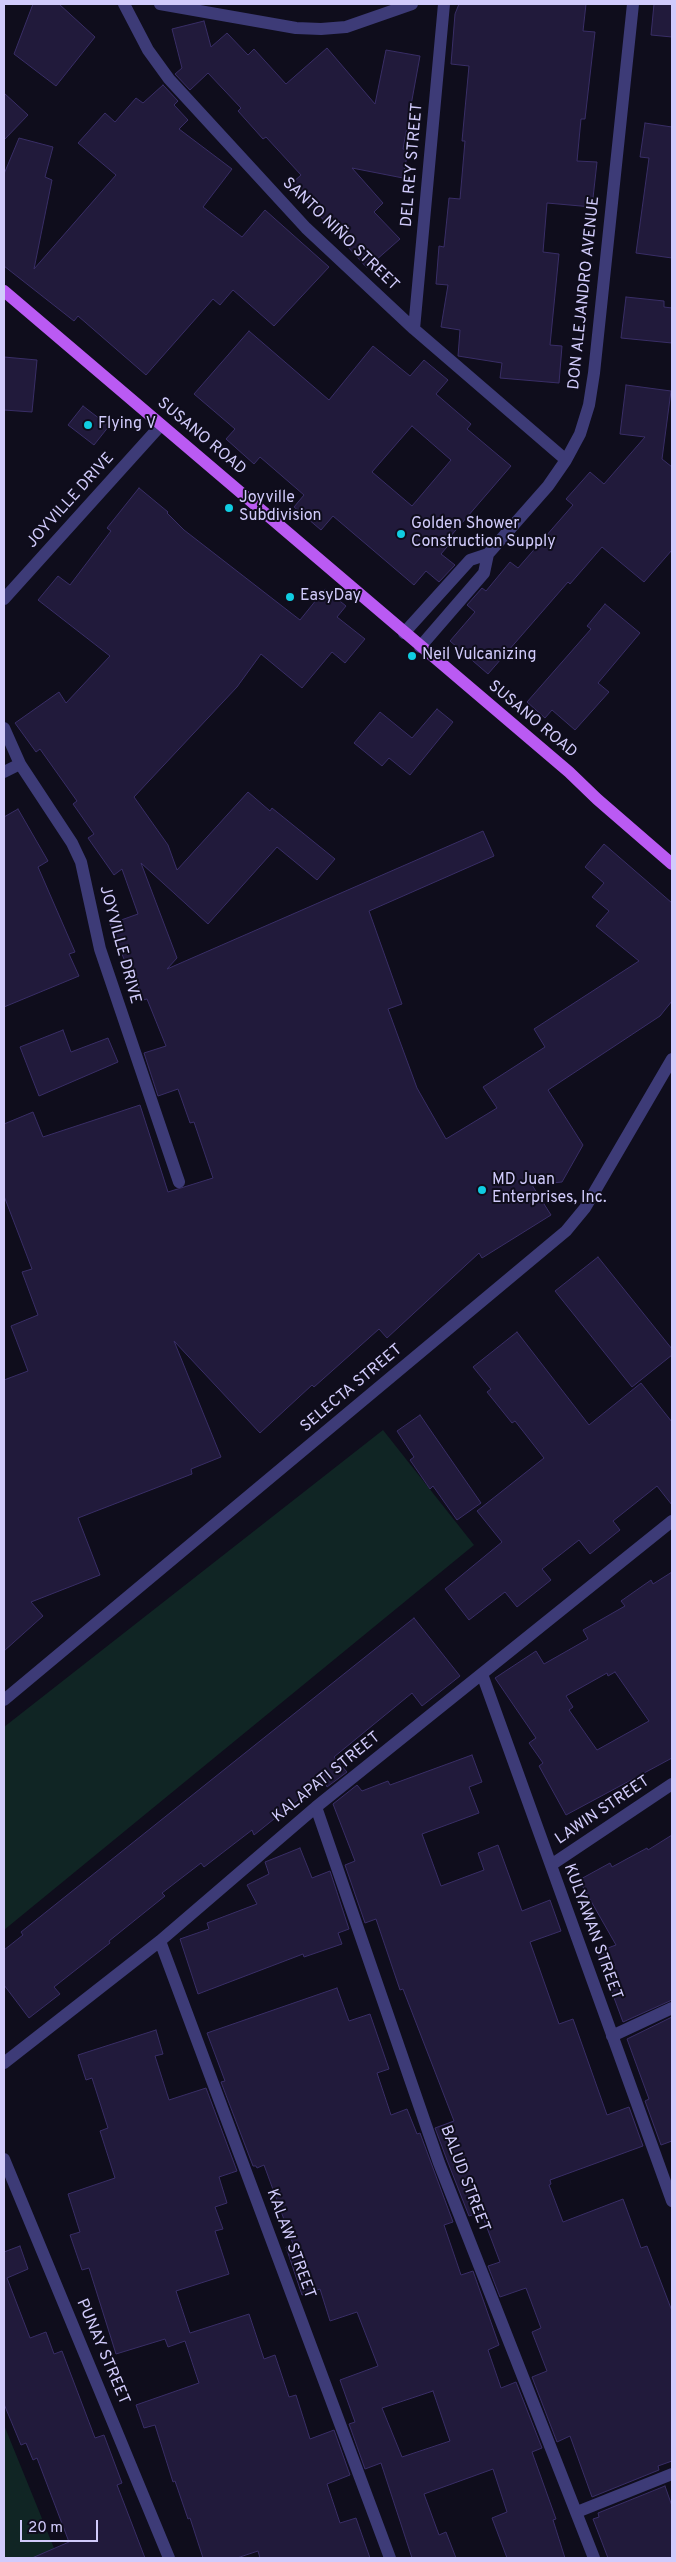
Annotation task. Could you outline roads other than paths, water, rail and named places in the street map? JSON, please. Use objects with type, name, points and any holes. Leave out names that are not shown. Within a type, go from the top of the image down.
[{"type":"main road","name":"SUSANO ROAD","points":[[4,291],[569,772],[597,800],[672,864]]},
{"type":"street","name":"SANTO NIÑO STREET","points":[[124,4],[148,50],[194,107],[306,228],[414,329],[566,460]]},
{"type":"street","points":[[160,4],[296,28],[321,29],[346,26],[412,4]]},
{"type":"street","name":"DEL REY STREET","points":[[414,329],[444,4]]},
{"type":"street","name":"DON ALEJANDRO AVENUE","points":[[420,646],[484,573],[488,554],[548,486],[566,460],[580,434],[587,412],[594,373],[633,4]]},
{"type":"street","name":"JOYVILLE DRIVE","points":[[4,599],[161,425]]},
{"type":"street","name":"DON ALEJANDRO AVENUE","points":[[404,633],[470,560],[488,554]]},
{"type":"street","name":"JOYVILLE DRIVE","points":[[4,728],[20,764],[72,843],[81,862],[100,949],[179,1182]]},
{"type":"street","points":[[4,772],[20,764]]},
{"type":"street","name":"SELECTA STREET","points":[[4,1700],[566,1231],[585,1208],[672,1059]]},
{"type":"street","name":"KALAPATI STREET","points":[[4,2063],[160,1941],[316,1807],[672,1520]]},
{"type":"street","name":"KULYAWAN STREET","points":[[482,1674],[672,2201]]},
{"type":"street","name":"LAWIN STREET","points":[[551,1865],[672,1784]]},
{"type":"street","name":"BALUD STREET","points":[[316,1807],[439,2163],[594,2558]]},
{"type":"street","name":"KALAW STREET","points":[[160,1941],[390,2558]]},
{"type":"street","points":[[612,2036],[672,2008]]},
{"type":"street","name":"PUNAY STREET","points":[[4,2159],[169,2558]]},
{"type":"street","points":[[577,2512],[672,2474]]},
{"type":"place","name":"Flying V","points":[[88,425]]},
{"type":"place","name":"Joyville Subdivision","points":[[229,508]]},
{"type":"place","name":"Golden Shower Construction Supply","points":[[401,534]]},
{"type":"place","name":"EasyDay","points":[[290,597]]},
{"type":"place","name":"Neil Vulcanizing","points":[[412,656]]},
{"type":"place","name":"MD Juan Enterprises, Inc.","points":[[482,1190]]}]
